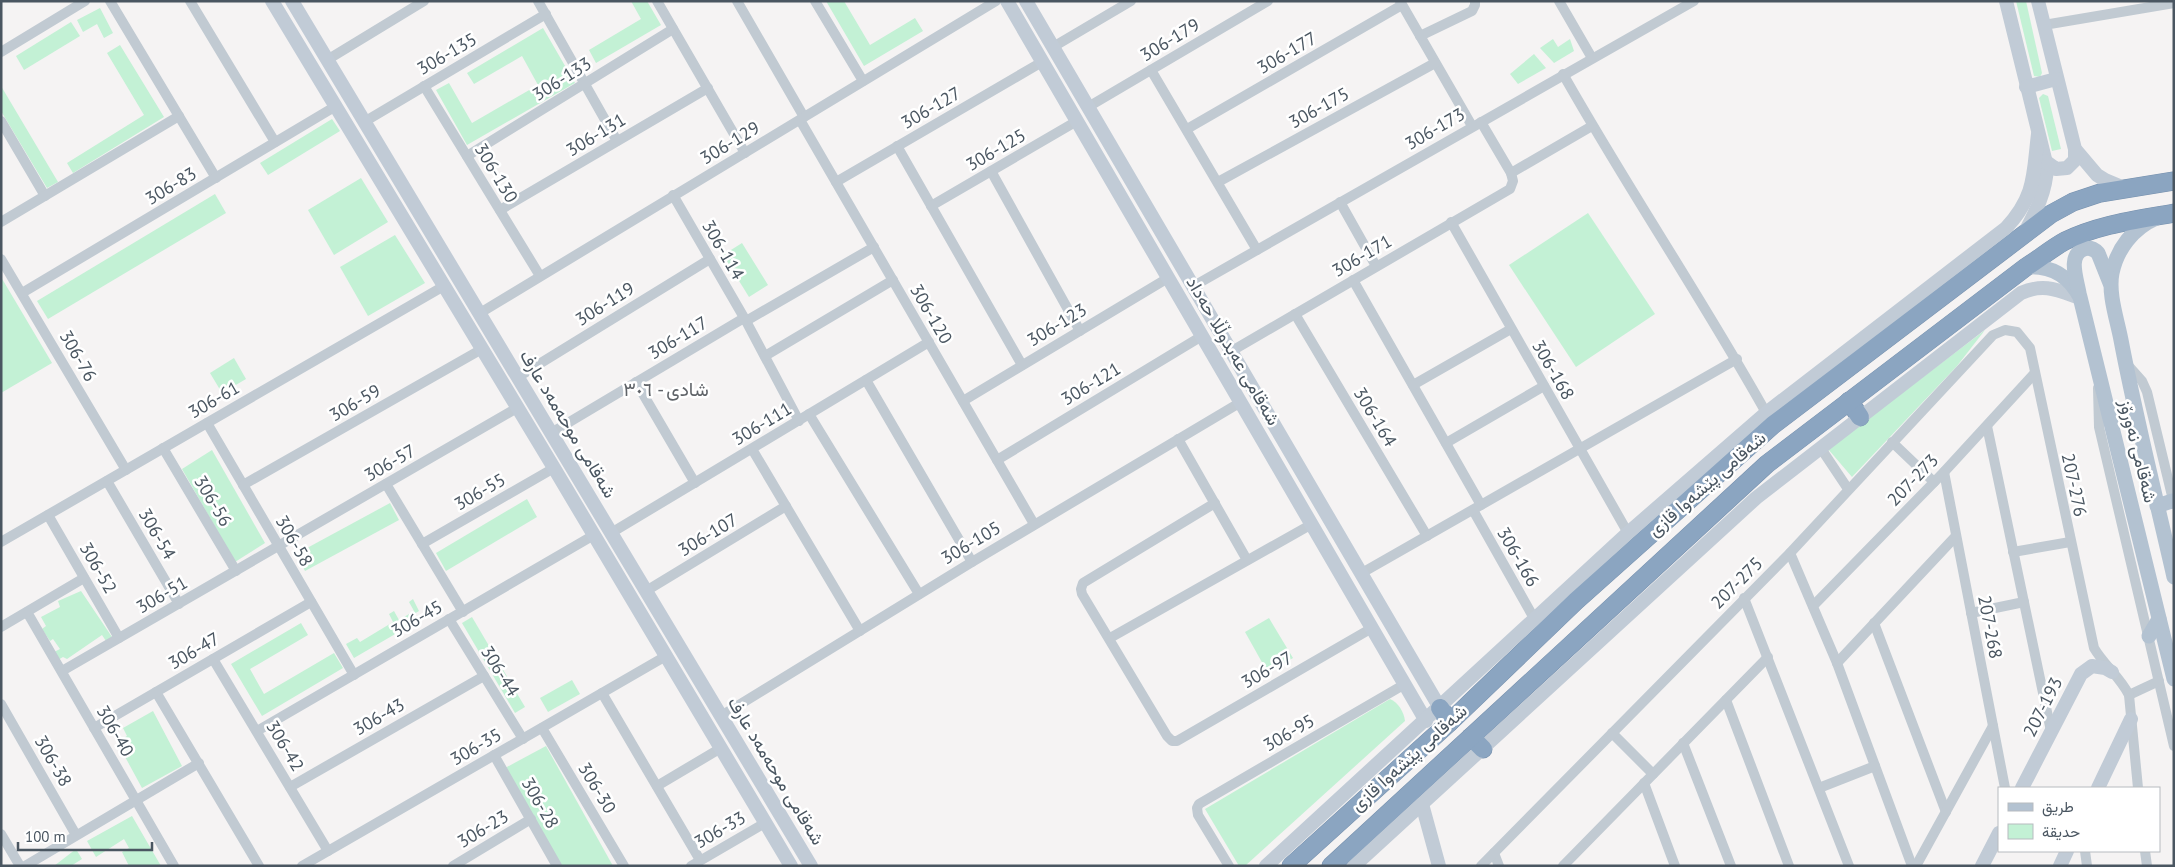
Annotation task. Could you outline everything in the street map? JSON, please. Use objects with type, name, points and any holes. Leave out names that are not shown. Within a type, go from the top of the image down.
[{"type":"highway","name":"شەقامی پێشەوا قازی","points":[[1291,866],[1438,721],[1632,540],[1770,419],[1996,245],[2025,232],[2050,214],[2073,202],[2100,193],[2124,188],[2174,181]]},
{"type":"highway","name":"شەقامی پێشەوا قازی","points":[[1342,863],[1477,743],[1767,464],[2026,267],[2064,242],[2089,231],[2115,223],[2169,214]]},
{"type":"highway","points":[[1849,401],[1860,417]]},
{"type":"highway","points":[[1320,838],[1317,849],[1321,857],[1331,862],[1342,863]]},
{"type":"main road","name":"شەقامی نەورۆز","points":[[2169,214],[2140,227],[2122,248],[2116,260],[2111,287],[2125,362],[2174,577]]},
{"type":"main road","points":[[2080,298],[2074,261],[2078,252],[2084,249],[2093,249],[2100,254],[2111,287]]},
{"type":"main road","name":"شەقامی نەورۆز","points":[[2026,267],[2044,268],[2061,275],[2074,287],[2080,298],[2160,619],[2167,680]]},
{"type":"main road","points":[[2157,506],[2173,503]]},
{"type":"main road","points":[[2149,636],[2160,619]]},
{"type":"street","points":[[1,52],[86,1]]},
{"type":"street","points":[[110,1],[216,178]]},
{"type":"street","points":[[190,1],[275,142]]},
{"type":"street","name":"شەقامی موحەمەد عارف","points":[[272,1],[389,193],[791,866]]},
{"type":"street","name":"شەقامی موحەمەد عارف","points":[[292,1],[811,866]]},
{"type":"street","points":[[327,60],[424,1]]},
{"type":"street","points":[[538,1],[618,141]]},
{"type":"street","points":[[657,1],[745,153]]},
{"type":"street","name":"306-120","points":[[737,1],[836,182],[1034,524]]},
{"type":"street","points":[[815,1],[864,81]]},
{"type":"street","name":"306-129","points":[[480,313],[996,1]]},
{"type":"street","name":"شەقامی عەبدوڵڵا حەداد","points":[[1007,1],[1405,684],[1438,721]]},
{"type":"street","name":"شەقامی عەبدوڵڵا حەداد","points":[[1026,1],[1360,574],[1438,721]]},
{"type":"street","points":[[1053,47],[1131,1]]},
{"type":"street","points":[[1420,36],[1472,11],[1475,1]]},
{"type":"street","points":[[1559,1],[1592,58]]},
{"type":"street","name":"306-173","points":[[1192,287],[1694,1]]},
{"type":"street","points":[[2006,1],[2047,176],[2044,192],[2025,232]]},
{"type":"street","points":[[2038,1],[2075,149],[2075,160],[2067,168],[2056,169],[2045,161]]},
{"type":"street","name":"306-179","points":[[1088,108],[1266,2]]},
{"type":"street","points":[[1401,3],[1436,63],[1476,124],[1512,173],[1592,126]]},
{"type":"street","name":"306-177","points":[[1187,129],[1401,3]]},
{"type":"street","points":[[2044,25],[2174,3]]},
{"type":"street","name":"306-135","points":[[364,122],[546,14]]},
{"type":"street","name":"306-133","points":[[467,156],[673,29]]},
{"type":"street","name":"306-127","points":[[836,182],[1042,62]]},
{"type":"street","name":"306-175","points":[[1218,182],[1436,63]]},
{"type":"street","points":[[1151,70],[1257,250]]},
{"type":"street","points":[[1563,74],[1592,126],[1737,359],[1770,419]]},
{"type":"street","points":[[2026,87],[2056,79]]},
{"type":"street","name":"306-130","points":[[424,86],[540,276]]},
{"type":"street","name":"306-131","points":[[500,210],[708,88]]},
{"type":"street","name":"306-83","points":[[22,293],[336,106]]},
{"type":"street","points":[[1,222],[179,116]]},
{"type":"street","points":[[1,121],[45,196]]},
{"type":"street","name":"306-125","points":[[931,206],[1077,121]]},
{"type":"street","points":[[1996,245],[2027,201],[2032,184],[2038,134]]},
{"type":"street","points":[[897,146],[1022,365]]},
{"type":"street","points":[[2075,149],[2097,175],[2114,185],[2124,188]]},
{"type":"street","points":[[992,171],[1080,331]]},
{"type":"street","name":"306-171","points":[[1230,352],[1510,189],[1513,181],[1512,173]]},
{"type":"street","points":[[389,193],[402,185]]},
{"type":"street","name":"306-114","points":[[673,195],[745,319],[799,421]]},
{"type":"street","points":[[1340,202],[1376,266]]},
{"type":"street","name":"306-168","points":[[1451,222],[1632,540]]},
{"type":"street","points":[[1150,247],[1164,238]]},
{"type":"street","name":"306-117","points":[[551,433],[745,319],[874,247]]},
{"type":"street","name":"306-76","points":[[1,259],[126,470]]},
{"type":"street","name":"306-119","points":[[518,378],[710,259]]},
{"type":"street","name":"306-123","points":[[963,401],[1168,278]]},
{"type":"street","points":[[765,356],[893,280]]},
{"type":"street","name":"306-166","points":[[1353,280],[1446,443],[1477,508],[1535,620]]},
{"type":"street","name":"306-61","points":[[1,542],[444,286]]},
{"type":"street","points":[[1342,863],[1422,804],[1477,743],[1756,498],[2021,293],[2032,288],[2044,287],[2080,298]]},
{"type":"street","name":"306-164","points":[[1295,314],[1426,536]]},
{"type":"street","points":[[1413,385],[1511,329]]},
{"type":"street","name":"207-275","points":[[1481,866],[1790,553],[1993,335],[2005,330],[2017,332]]},
{"type":"street","name":"207-276","points":[[2017,332],[2030,348],[2034,374],[2094,648],[2100,660],[2112,672]]},
{"type":"street","name":"306-121","points":[[997,460],[1202,336]]},
{"type":"street","name":"306-111","points":[[611,534],[929,342]]},
{"type":"street","name":"306-59","points":[[243,485],[482,349]]},
{"type":"street","points":[[1360,574],[1737,359]]},
{"type":"street","points":[[2125,362],[2142,381],[2147,392],[2173,503]]},
{"type":"street","name":"207-273","points":[[1814,606],[1944,472],[2034,374]]},
{"type":"street","points":[[2100,375],[2098,400],[2099,427],[2149,636],[2167,680],[2174,746]]},
{"type":"street","points":[[866,380],[972,562]]},
{"type":"street","points":[[636,382],[695,483]]},
{"type":"street","points":[[1446,443],[1544,386]]},
{"type":"street","name":"306-105","points":[[721,716],[1034,524],[1241,402]]},
{"type":"street","name":"306-57","points":[[279,546],[517,408]]},
{"type":"street","points":[[809,414],[919,594]]},
{"type":"street","name":"306-58","points":[[207,423],[354,675]]},
{"type":"street","points":[[1987,426],[2051,731]]},
{"type":"street","points":[[1178,439],[1247,560]]},
{"type":"street","points":[[1892,442],[1934,482]]},
{"type":"street","points":[[1820,447],[1848,489]]},
{"type":"street","name":"306-56","points":[[163,448],[236,571]]},
{"type":"street","points":[[752,449],[860,630]]},
{"type":"street","points":[[556,472],[572,468]]},
{"type":"street","name":"306-55","points":[[422,544],[556,472]]},
{"type":"street","name":"207-268","points":[[1944,472],[2005,787]]},
{"type":"street","name":"306-54","points":[[107,480],[179,604]]},
{"type":"street","points":[[386,484],[463,612]]},
{"type":"street","points":[[1215,503],[1083,583],[1082,594],[1110,638],[1312,524]]},
{"type":"street","name":"306-107","points":[[646,591],[786,506]]},
{"type":"street","name":"306-52","points":[[48,515],[119,638]]},
{"type":"street","name":"306-45","points":[[257,731],[594,536]]},
{"type":"street","points":[[1836,663],[1956,536]]},
{"type":"street","points":[[1266,866],[1438,721],[1535,620],[1632,540]]},
{"type":"street","points":[[2013,552],[2070,542]]},
{"type":"street","name":"306-51","points":[[62,672],[279,546]]},
{"type":"street","points":[[1790,553],[1814,606],[1912,866]]},
{"type":"street","points":[[1,628],[84,578]]},
{"type":"street","points":[[1744,598],[1850,866]]},
{"type":"street","name":"306-47","points":[[94,728],[311,602]]},
{"type":"street","points":[[1971,613],[2024,602]]},
{"type":"street","name":"306-40","points":[[27,612],[174,866]]},
{"type":"street","name":"306-44","points":[[449,620],[523,739]]},
{"type":"street","points":[[1874,623],[1946,812]]},
{"type":"street","name":"306-97","points":[[1110,638],[1167,736],[1172,741],[1177,741],[1372,628]]},
{"type":"street","name":"306-35","points":[[302,866],[314,863],[328,851],[666,656]]},
{"type":"street","points":[[1563,866],[1768,657]]},
{"type":"street","name":"306-42","points":[[213,659],[328,851]]},
{"type":"street","name":"207-193","points":[[2023,787],[2084,670],[2096,666],[2112,672]]},
{"type":"street","points":[[2112,672],[2129,695],[2138,787]]},
{"type":"street","name":"306-43","points":[[290,787],[484,676]]},
{"type":"street","points":[[2129,695],[2167,680]]},
{"type":"street","name":"306-95","points":[[1230,866],[1198,815],[1197,808],[1203,802],[1405,684]]},
{"type":"street","points":[[156,692],[259,866]]},
{"type":"street","points":[[602,693],[700,860]]},
{"type":"street","points":[[1726,700],[1789,866]]},
{"type":"street","name":"306-38","points":[[1,704],[76,835]]},
{"type":"street","points":[[2098,787],[2131,719]]},
{"type":"street","points":[[1916,866],[1993,726]]},
{"type":"street","name":"306-30","points":[[542,728],[624,866]]},
{"type":"street","points":[[1612,733],[1653,774]]},
{"type":"street","points":[[1684,743],[1732,866]]},
{"type":"street","points":[[657,786],[721,748]]},
{"type":"street","name":"306-28","points":[[494,755],[557,866]]},
{"type":"street","points":[[25,866],[199,763]]},
{"type":"street","points":[[1819,788],[1875,766]]},
{"type":"street","points":[[1644,783],[1675,866]]},
{"type":"street","points":[[1422,804],[1439,866]]},
{"type":"street","name":"306-23","points":[[453,866],[531,820]]},
{"type":"street","name":"306-33","points":[[690,866],[765,823]]},
{"type":"street","points":[[1,834],[20,866]]},
{"type":"street","points":[[1982,866],[1998,835]]},
{"type":"street","points":[[2060,866],[2067,852]]},
{"type":"street","points":[[2085,852],[2087,866]]},
{"type":"street","points":[[2146,852],[2147,866]]},
{"type":"street","points":[[1494,853],[1499,866]]},
{"type":"street","points":[[470,855],[476,866]]},
{"type":"green space","points":[[631,1],[647,1],[661,25],[596,63],[589,50],[641,19]]},
{"type":"green space","points":[[826,1],[844,1],[870,45],[915,18],[923,31],[864,66]]},
{"type":"green space","points":[[2016,1],[2026,1],[2042,73],[2040,77],[2034,76]]},
{"type":"green space","points":[[100,8],[113,33],[104,38],[97,24],[83,32],[77,20]]},
{"type":"green space","points":[[71,22],[80,36],[24,70],[16,56]]},
{"type":"green space","points":[[543,28],[575,83],[467,145],[436,90],[449,83],[472,123],[538,85],[522,56],[474,84],[467,73]]},
{"type":"green space","points":[[1553,39],[1558,47],[1570,39],[1574,51],[1554,63],[1540,48]]},
{"type":"green space","points":[[120,45],[164,117],[73,173],[67,163],[144,115],[107,53]]},
{"type":"green space","points":[[1534,54],[1546,68],[1518,84],[1510,74]]},
{"type":"green space","points":[[1,86],[58,182],[47,188],[1,111]]},
{"type":"green space","points":[[2043,94],[2048,96],[2061,149],[2052,151],[2039,98]]},
{"type":"green space","points":[[332,119],[340,131],[268,175],[260,163]]},
{"type":"green space","points":[[361,178],[388,222],[334,255],[308,210]]},
{"type":"green space","points":[[215,194],[226,213],[48,319],[37,301]]},
{"type":"green space","points":[[1588,213],[1655,314],[1576,367],[1509,265]]},
{"type":"green space","points":[[395,235],[425,283],[368,316],[340,267]]},
{"type":"green space","points":[[742,243],[768,285],[749,297],[723,255]]},
{"type":"green space","points":[[1,277],[52,363],[1,393]]},
{"type":"green space","points":[[1985,330],[1957,366],[1852,477],[1828,449]]},
{"type":"green space","points":[[234,358],[246,379],[222,393],[210,373]]},
{"type":"green space","points":[[212,450],[265,543],[235,562],[182,469]]},
{"type":"green space","points":[[527,499],[537,517],[446,571],[436,553]]},
{"type":"green space","points":[[390,503],[399,520],[305,571],[296,554]]},
{"type":"green space","points":[[81,591],[112,637],[106,641],[102,635],[67,659],[63,657],[58,660],[54,652],[60,649],[53,639],[50,641],[42,629],[46,626],[41,617],[60,607],[58,601]]},
{"type":"green space","points":[[413,599],[419,611],[414,614],[416,619],[412,621],[415,625],[404,631],[400,625],[395,629],[397,633],[354,658],[346,644],[357,638],[360,642],[393,622],[389,614],[394,611],[399,620],[414,611],[409,602]]},
{"type":"green space","points":[[472,617],[525,707],[515,713],[462,623]]},
{"type":"green space","points":[[1269,618],[1293,658],[1268,673],[1245,632]]},
{"type":"green space","points":[[301,623],[308,635],[250,669],[264,694],[334,653],[343,668],[262,716],[231,664]]},
{"type":"green space","points":[[572,680],[580,694],[548,712],[540,698]]},
{"type":"green space","points":[[1390,699],[1396,702],[1405,721],[1245,866],[1239,866],[1205,809]]},
{"type":"green space","points":[[153,711],[182,766],[142,788],[117,742],[127,736],[123,728]]},
{"type":"green space","points":[[546,746],[613,866],[562,866],[505,768]]},
{"type":"green space","points":[[132,816],[161,866],[129,866],[122,852],[129,848],[124,839],[96,857],[87,841]]},
{"type":"green space","points":[[76,849],[82,859],[71,866],[54,866]]},
{"type":"district","name":"شادی - ٣٠٦","points":[[666,389]]}]
